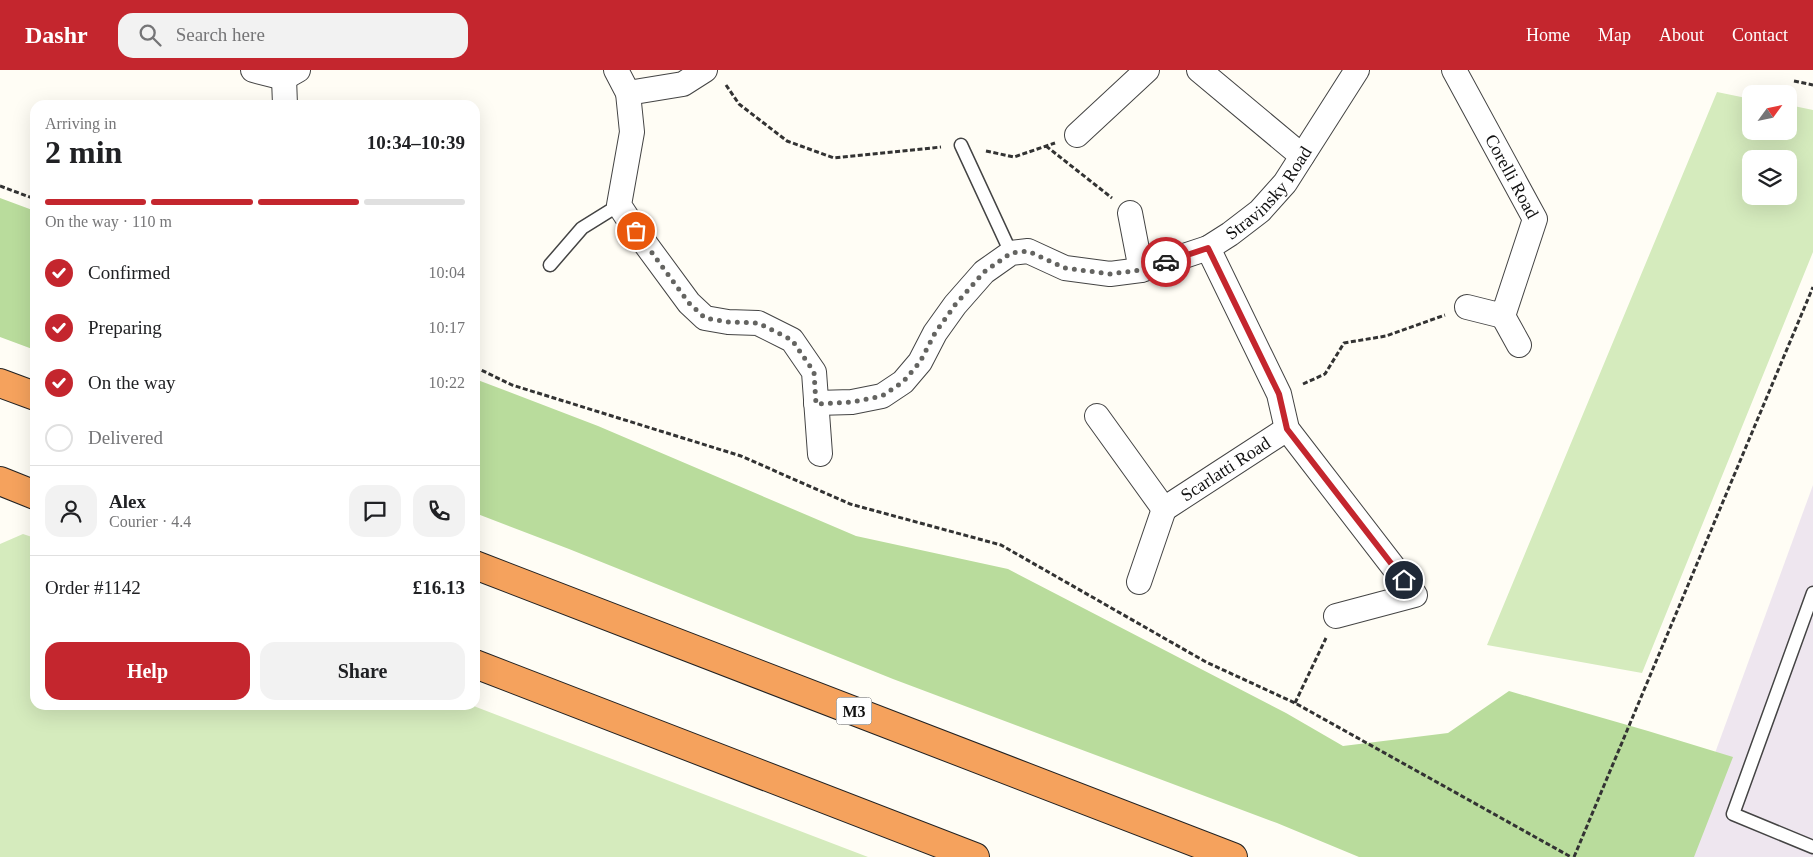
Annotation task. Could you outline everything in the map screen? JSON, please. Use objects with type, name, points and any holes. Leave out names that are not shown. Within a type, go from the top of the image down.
[{"type":"highway","points":[[0,382],[30,394]]},
{"type":"highway","points":[[0,481],[30,493]]},
{"type":"highway","name":"M3","points":[[480,567],[1233,857]]},
{"type":"highway","points":[[480,666],[975,857]]},
{"type":"street","points":[[253,70],[291,74],[286,100]]},
{"type":"street","points":[[616,70],[628,93],[632,132],[619,205],[689,303],[705,318],[728,322],[758,323],[792,340],[814,372],[820,454]]},
{"type":"street","points":[[628,93],[683,84],[705,70]]},
{"type":"street","points":[[1077,135],[1147,70]]},
{"type":"street","points":[[1199,70],[1302,156]]},
{"type":"street","name":"Stravinsky Road","points":[[1011,253],[1028,251],[1065,268],[1110,274],[1141,270],[1208,248],[1260,211],[1285,183],[1357,70]]},
{"type":"street","name":"Corelli Road","points":[[1454,70],[1535,219],[1503,316]]},
{"type":"street","points":[[1130,212],[1141,270]]},
{"type":"street","name":"Scarlatti Road","points":[[1208,248],[1279,394],[1287,429],[1415,595],[1336,616]]},
{"type":"street","points":[[816,404],[852,402],[882,396],[903,382],[920,362],[935,333],[955,305],[984,272],[1011,253]]},
{"type":"street","points":[[1467,307],[1503,316],[1519,345]]},
{"type":"street","name":"Scarlatti Road","points":[[1098,416],[1164,509]]},
{"type":"street","name":"Scarlatti Road","points":[[1139,582],[1164,509],[1287,429]]},
{"type":"lane","points":[[962,146],[1011,253]]},
{"type":"lane","points":[[550,265],[582,228],[619,205]]},
{"type":"lane","points":[[1813,593],[1733,814],[1813,847]]},
{"type":"path","points":[[1794,81],[1813,84]]},
{"type":"path","points":[[725,84],[739,104],[787,142],[834,158],[962,146],[1014,157],[1077,135]]},
{"type":"path","points":[[1045,146],[1130,212]]},
{"type":"path","points":[[0,186],[30,197]]},
{"type":"path","points":[[480,370],[512,386],[741,456],[850,504],[1001,545],[1206,662],[1295,703],[1573,857],[1813,287]]},
{"type":"path","points":[[1279,394],[1325,374],[1344,343],[1386,336],[1467,307]]},
{"type":"path","points":[[1295,703],[1336,616]]},
{"type":"shaded area","points":[[1813,485],[1813,857],[1677,857]]},
{"type":"green space","points":[[1717,92],[1742,97],[1742,140],[1798,140],[1798,107],[1813,110],[1813,252],[1642,673],[1487,645]]},
{"type":"green space","points":[[0,198],[30,209],[30,348],[0,337]]},
{"type":"green space","points":[[480,381],[598,426],[856,536],[1008,569],[1286,713],[1343,746],[1448,733],[1509,691],[1733,757],[1694,857],[1359,857],[1277,823],[893,679],[480,515]]},
{"type":"green space","points":[[23,534],[30,536],[30,710],[480,710],[480,708],[868,857],[0,857],[0,544]]},
{"type":"way so far","points":[[636,231],[689,303],[705,318],[728,322],[758,323],[792,340],[814,372],[816,404],[852,402],[882,396],[903,382],[920,362],[935,333],[955,305],[984,272],[1011,253],[1028,251],[1065,268],[1110,274],[1141,270],[1166,262]]},
{"type":"route","points":[[1166,262],[1208,248],[1279,394],[1287,429],[1404,580]]}]
